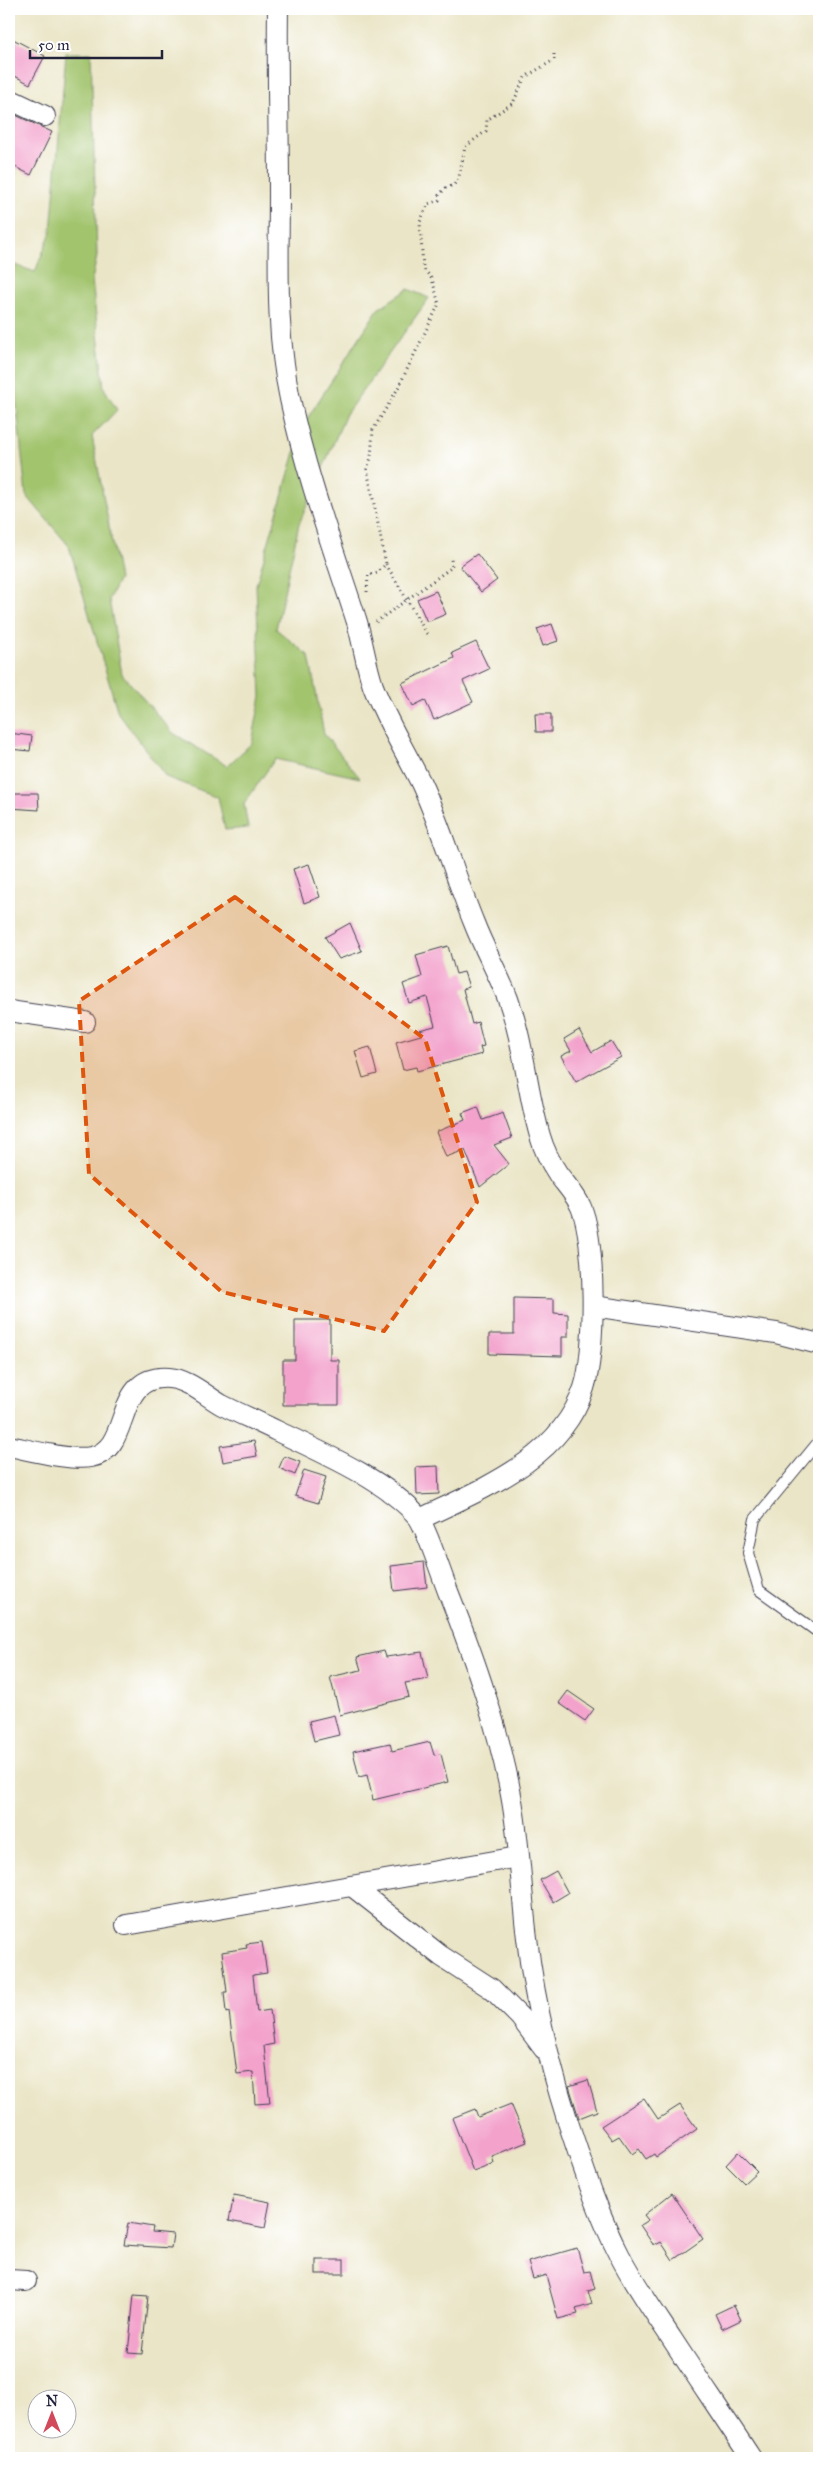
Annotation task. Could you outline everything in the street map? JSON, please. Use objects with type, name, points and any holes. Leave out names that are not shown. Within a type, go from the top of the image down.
[{"type":"street","points":[[278,9],[279,332],[290,401],[373,684],[443,834],[474,923],[509,1001],[520,1044],[529,1094],[548,1158],[560,1177],[572,1190],[587,1220],[593,1306],[590,1350],[584,1389],[570,1417],[556,1437],[537,1455],[487,1487],[420,1519]]},
{"type":"street","points":[[9,98],[45,116]]},
{"type":"street","points":[[9,1011],[85,1022]]},
{"type":"street","points":[[593,1306],[776,1333],[819,1344]]},
{"type":"street","points":[[9,1446],[78,1457],[91,1457],[100,1454],[106,1450],[117,1434],[134,1390],[143,1383],[169,1378],[184,1382],[221,1404],[337,1460],[389,1492],[420,1519],[465,1633],[496,1724],[512,1799],[527,1941],[548,2054],[569,2125],[604,2221],[620,2256],[642,2293],[752,2458]]},
{"type":"street","points":[[126,1925],[518,1857]]},
{"type":"street","points":[[352,1886],[441,1956],[492,1989],[520,2017],[548,2054]]},
{"type":"lane","points":[[819,1441],[755,1519],[748,1553],[759,1590],[819,1634]]},
{"type":"path","points":[[427,634],[386,564],[367,469],[371,458],[373,430],[397,390],[439,304],[432,279],[423,268],[420,222],[428,204],[439,200],[439,195],[446,188],[454,185],[459,176],[465,147],[486,131],[487,120],[513,103],[525,78],[554,60],[554,53]]},
{"type":"path","points":[[360,636],[406,599],[430,586],[452,567],[451,559]]},
{"type":"path","points":[[367,598],[368,575],[377,573],[386,564]]},
{"type":"highlighted area","points":[[235,897],[425,1039],[477,1202],[384,1331],[222,1292],[89,1174],[79,1001]]},
{"type":"green space","points":[[66,53],[91,53],[97,256],[92,280],[104,388],[117,410],[92,436],[119,579],[109,599],[122,674],[173,733],[227,766],[252,743],[261,696],[256,585],[303,425],[378,309],[408,289],[429,298],[346,414],[299,524],[276,629],[309,656],[324,734],[360,778],[275,759],[244,804],[248,828],[225,830],[218,797],[166,777],[118,713],[69,546],[26,495],[9,331],[9,263],[35,272],[51,232]]},
{"type":"building","points":[[13,39],[45,56],[30,84],[9,73],[9,47]]},
{"type":"building","points":[[9,112],[52,132],[31,175],[9,164]]},
{"type":"building","points":[[477,554],[497,580],[481,592],[460,566]]},
{"type":"building","points":[[436,591],[446,614],[427,622],[417,599]]},
{"type":"building","points":[[552,624],[558,641],[543,646],[537,629]]},
{"type":"building","points":[[476,642],[489,669],[463,681],[473,702],[434,720],[425,700],[413,706],[402,683],[454,658],[452,653]]},
{"type":"building","points":[[535,714],[551,714],[551,732],[536,732]]},
{"type":"building","points":[[9,733],[32,736],[30,751],[9,749]]},
{"type":"building","points":[[9,793],[38,793],[39,810],[9,808]]},
{"type":"building","points":[[309,864],[320,897],[304,903],[293,869]]},
{"type":"building","points":[[350,923],[362,951],[339,959],[325,937]]},
{"type":"building","points":[[448,946],[456,974],[464,972],[469,987],[463,989],[472,1024],[478,1022],[484,1046],[480,1047],[482,1054],[417,1071],[416,1067],[403,1070],[396,1042],[421,1035],[419,1030],[435,1026],[427,997],[409,1003],[403,984],[422,977],[416,955]]},
{"type":"building","points":[[579,1030],[592,1052],[611,1041],[621,1057],[576,1082],[561,1056],[571,1051],[564,1039]]},
{"type":"building","points":[[370,1047],[377,1074],[363,1078],[355,1051]]},
{"type":"building","points":[[478,1107],[483,1120],[503,1113],[512,1138],[494,1145],[509,1164],[480,1187],[465,1150],[446,1157],[436,1132],[465,1120],[462,1113]]},
{"type":"building","points":[[514,1298],[554,1299],[554,1313],[568,1314],[568,1337],[562,1337],[562,1356],[489,1354],[489,1334],[514,1334]]},
{"type":"building","points":[[295,1320],[330,1320],[330,1360],[339,1360],[339,1405],[283,1405],[283,1360],[295,1360]]},
{"type":"building","points":[[254,1441],[257,1456],[223,1462],[220,1446]]},
{"type":"building","points":[[284,1456],[300,1462],[295,1475],[279,1468]]},
{"type":"building","points":[[438,1466],[439,1494],[417,1495],[416,1467]]},
{"type":"building","points":[[304,1470],[326,1477],[318,1503],[295,1496]]},
{"type":"building","points":[[424,1562],[427,1587],[394,1591],[391,1566]]},
{"type":"building","points":[[384,1651],[386,1657],[422,1652],[428,1679],[405,1683],[409,1697],[340,1715],[330,1677],[361,1670],[357,1657]]},
{"type":"building","points":[[568,1691],[594,1709],[585,1721],[559,1703]]},
{"type":"building","points":[[334,1715],[339,1735],[314,1741],[309,1721]]},
{"type":"building","points":[[430,1742],[434,1755],[441,1754],[448,1782],[373,1800],[367,1775],[359,1777],[353,1751],[390,1743],[392,1751]]},
{"type":"building","points":[[556,1871],[568,1893],[553,1902],[540,1880]]},
{"type":"building","points":[[262,1942],[267,1973],[253,1975],[257,2012],[270,2010],[274,2044],[264,2046],[270,2103],[255,2104],[253,2072],[237,2074],[229,2012],[226,2013],[224,1992],[227,1992],[222,1952],[247,1948],[246,1944]]},
{"type":"building","points":[[588,2080],[597,2111],[579,2118],[569,2086]]},
{"type":"building","points":[[644,2098],[658,2119],[680,2105],[697,2129],[656,2157],[654,2154],[646,2159],[639,2149],[632,2154],[619,2136],[612,2140],[601,2126]]},
{"type":"building","points":[[511,2104],[527,2142],[492,2156],[494,2163],[473,2171],[452,2118],[475,2109],[478,2117]]},
{"type":"building","points":[[738,2152],[757,2171],[744,2183],[726,2165]]},
{"type":"building","points":[[672,2193],[703,2239],[673,2260],[661,2242],[654,2246],[640,2225],[648,2220],[644,2215]]},
{"type":"building","points":[[234,2195],[270,2202],[265,2228],[229,2221]]},
{"type":"building","points":[[128,2223],[153,2227],[152,2232],[173,2234],[171,2248],[124,2245]]},
{"type":"building","points":[[577,2248],[584,2272],[590,2271],[595,2289],[588,2291],[592,2304],[576,2309],[578,2314],[558,2319],[546,2275],[533,2279],[528,2262]]},
{"type":"building","points":[[316,2260],[344,2260],[344,2274],[316,2274]]},
{"type":"building","points":[[134,2295],[148,2296],[142,2354],[128,2353]]},
{"type":"building","points":[[734,2305],[741,2320],[722,2329],[715,2314]]}]
